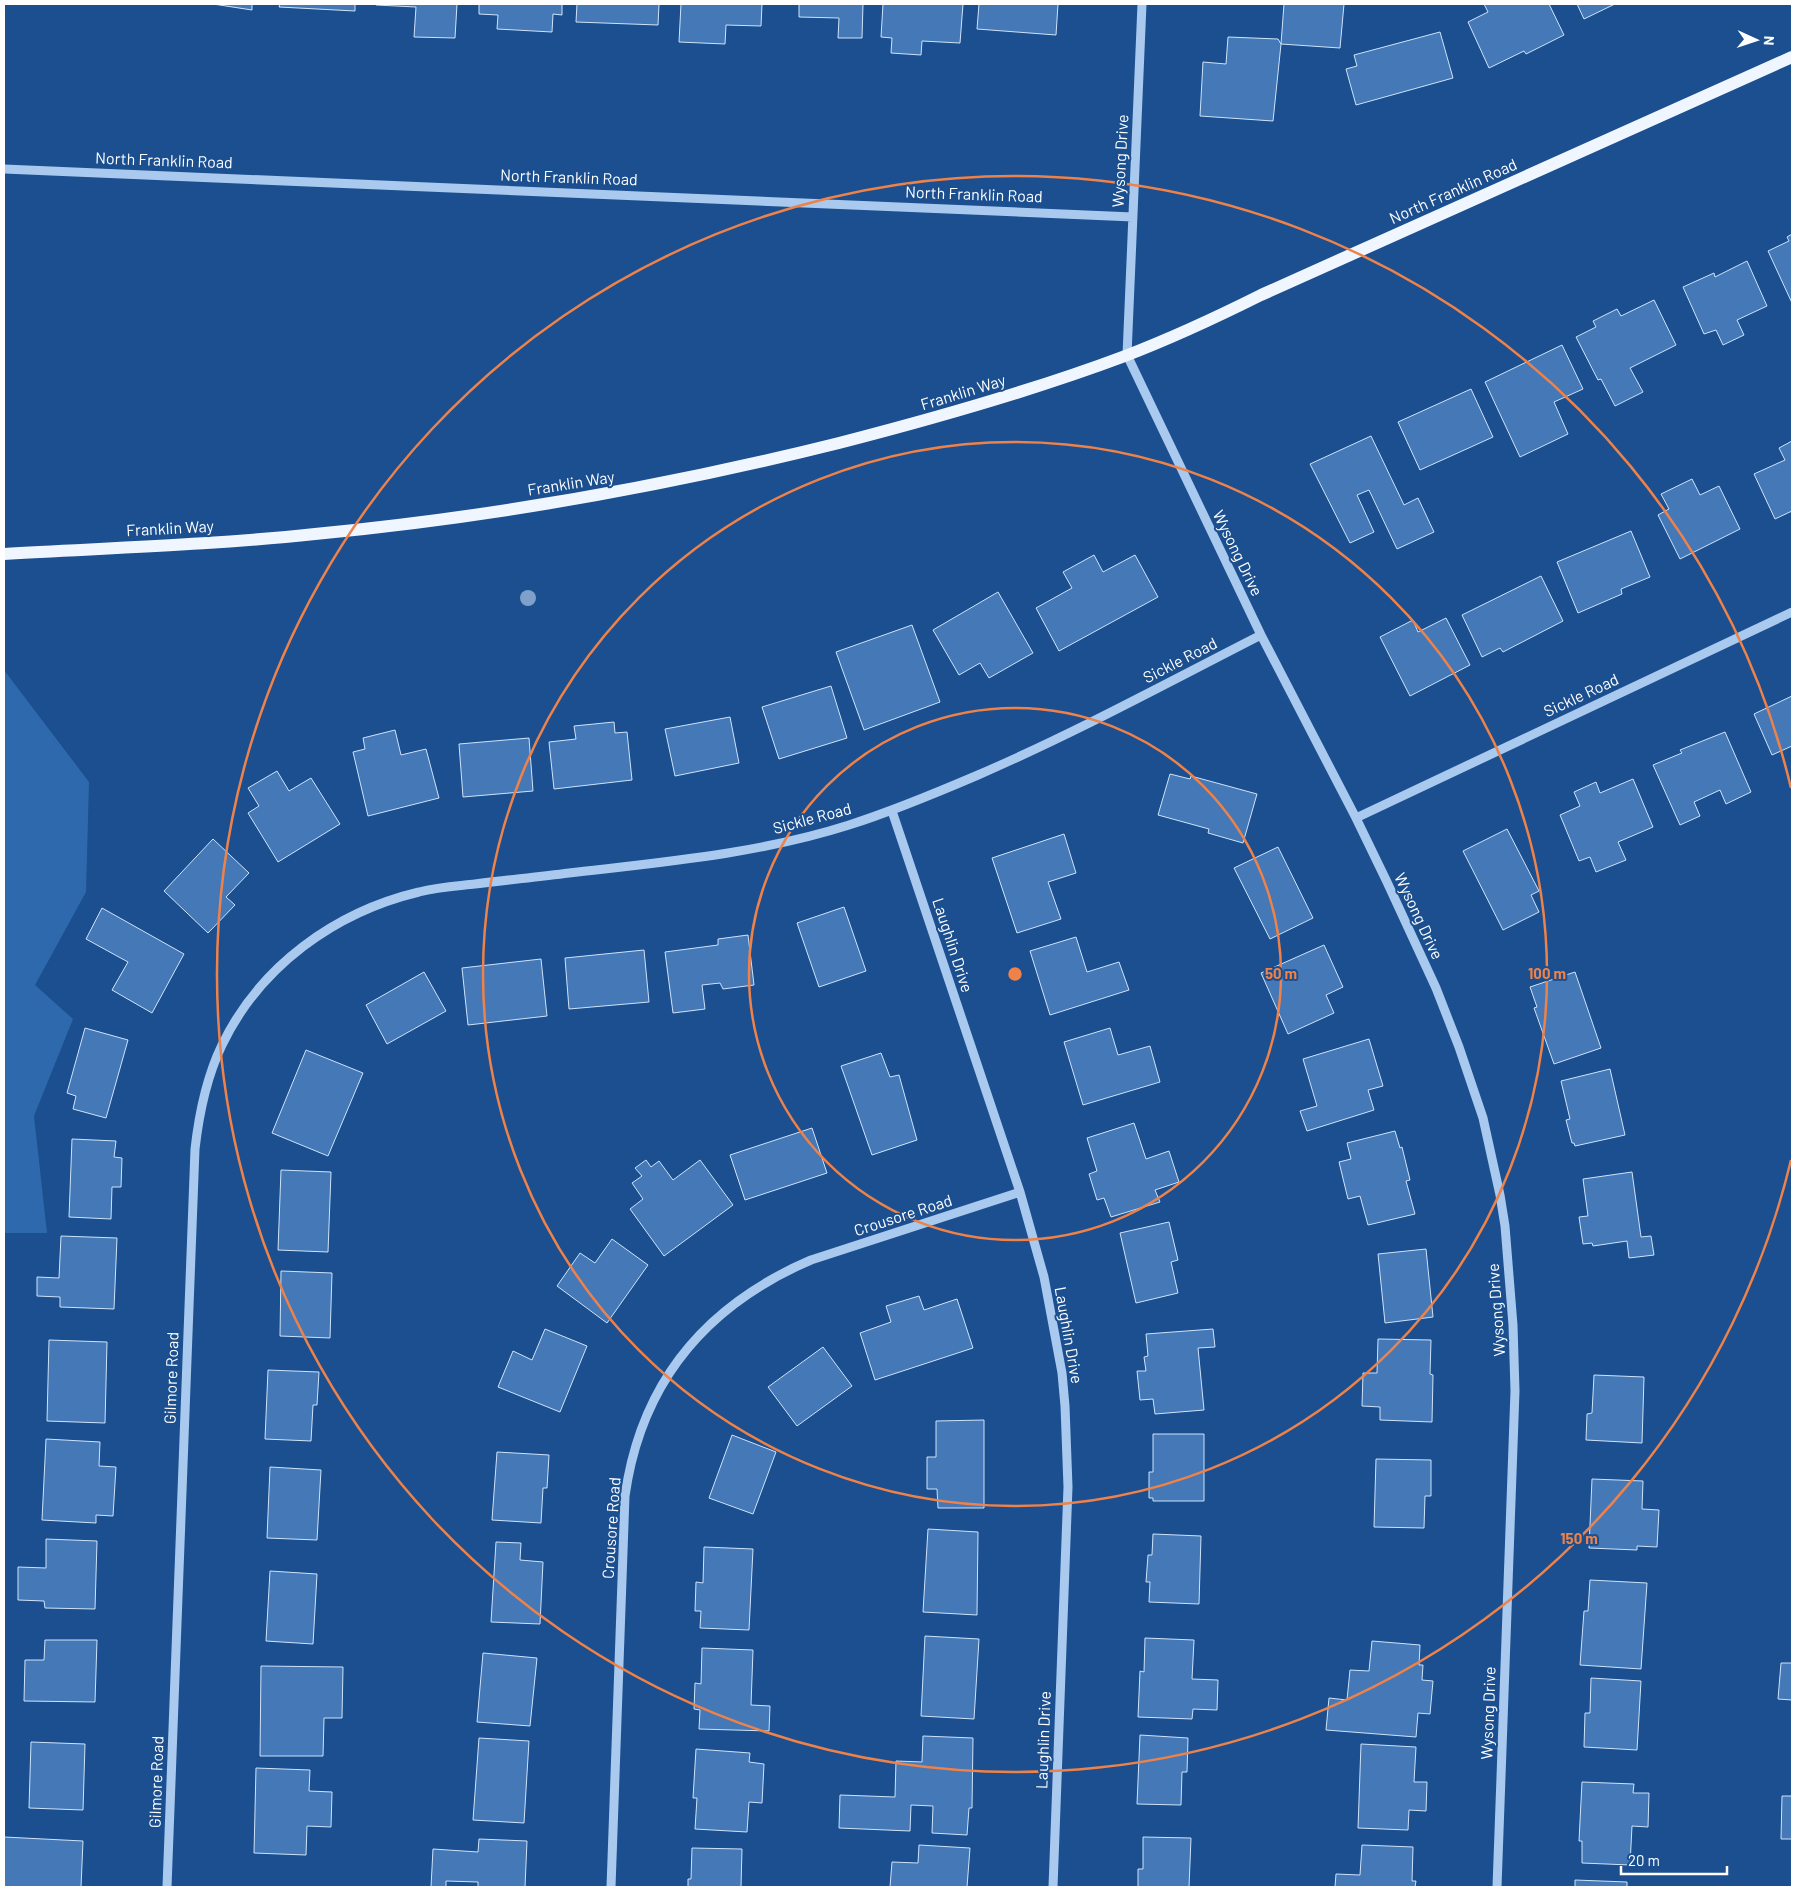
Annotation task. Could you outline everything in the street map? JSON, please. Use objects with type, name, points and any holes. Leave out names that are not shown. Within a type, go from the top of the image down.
[{"type":"main road","name":"North Franklin Road","points":[[1127,355],[1209,321],[1262,295],[1792,57]]},
{"type":"main road","name":"Franklin Way","points":[[4,554],[313,534],[484,514],[619,492],[752,465],[901,427],[993,400],[1127,355]]},
{"type":"street","name":"Wysong Drive","points":[[1142,4],[1127,355],[1261,635],[1356,818],[1436,988],[1471,1081],[1492,1154],[1505,1226],[1513,1325],[1515,1391],[1497,1887]]},
{"type":"street","name":"North Franklin Road","points":[[4,170],[1133,217]]},
{"type":"street","name":"Sickle Road","points":[[1356,818],[1792,612]]},
{"type":"street","name":"Sickle Road","points":[[339,922],[385,902],[426,890],[716,855],[798,839],[846,826],[892,811],[1046,745],[1261,635]]},
{"type":"street","name":"Laughlin Drive","points":[[892,811],[1020,1192],[1044,1277],[1062,1373],[1068,1487],[1052,1887]]},
{"type":"street","name":"Gilmore Road","points":[[167,1887],[194,1162],[197,1130],[208,1084],[219,1052],[246,1005],[260,986],[301,946],[339,922]]},
{"type":"street","name":"Crousore Road","points":[[611,1887],[625,1496],[640,1431],[661,1386],[690,1345],[725,1310],[781,1273],[811,1260],[1020,1192]]},
{"type":"shaded area","points":[[4,670],[89,782],[86,892],[35,985],[73,1019],[34,1116],[47,1233],[4,1233]]},
{"type":"building","points":[[213,4],[252,4],[252,10]]},
{"type":"building","points":[[280,4],[355,4],[355,11],[279,7]]},
{"type":"building","points":[[376,4],[457,4],[455,38],[414,37],[416,7]]},
{"type":"building","points":[[479,4],[562,4],[562,15],[553,14],[552,32],[497,29],[498,15],[479,14]]},
{"type":"building","points":[[577,4],[659,4],[658,25],[576,22]]},
{"type":"building","points":[[681,4],[762,4],[761,26],[726,25],[725,44],[679,42]]},
{"type":"building","points":[[799,4],[863,4],[862,38],[838,38],[839,18],[799,17]]},
{"type":"building","points":[[883,4],[963,4],[960,43],[922,41],[921,55],[891,53],[892,38],[881,37]]},
{"type":"building","points":[[979,4],[1058,4],[1056,35],[977,29]]},
{"type":"building","points":[[1284,4],[1344,4],[1340,48],[1281,44]]},
{"type":"building","points":[[1484,4],[1549,4],[1564,35],[1526,54],[1524,51],[1489,68],[1468,22],[1488,12]]},
{"type":"building","points":[[1577,4],[1615,4],[1584,19]]},
{"type":"building","points":[[1440,32],[1453,78],[1356,105],[1346,69],[1357,66],[1354,55]]},
{"type":"building","points":[[1228,37],[1278,39],[1281,44],[1273,121],[1200,116],[1203,62],[1226,64]]},
{"type":"building","points":[[1792,234],[1792,303],[1768,251],[1789,241],[1787,237]]},
{"type":"building","points":[[1747,261],[1767,306],[1737,320],[1744,335],[1723,345],[1716,330],[1704,334],[1683,287],[1714,273],[1715,277]]},
{"type":"building","points":[[1654,300],[1676,345],[1630,368],[1643,392],[1615,406],[1601,379],[1598,380],[1576,337],[1596,327],[1593,321],[1617,309],[1621,316]]},
{"type":"building","points":[[1562,345],[1583,389],[1554,402],[1568,434],[1520,457],[1485,382]]},
{"type":"building","points":[[1471,389],[1493,437],[1420,470],[1398,422]]},
{"type":"building","points":[[1371,436],[1404,505],[1418,498],[1434,532],[1397,549],[1369,490],[1357,495],[1374,532],[1350,543],[1310,464]]},
{"type":"building","points":[[1792,441],[1792,511],[1775,519],[1754,474],[1785,460],[1779,448]]},
{"type":"building","points":[[1692,479],[1700,495],[1719,486],[1740,529],[1680,559],[1658,515],[1669,509],[1661,494]]},
{"type":"building","points":[[1631,531],[1650,577],[1621,589],[1622,594],[1578,613],[1557,562]]},
{"type":"building","points":[[1094,555],[1103,572],[1135,555],[1158,597],[1059,651],[1036,608],[1072,588],[1063,572]]},
{"type":"building","points":[[1541,576],[1563,621],[1503,652],[1500,648],[1482,657],[1462,615]]},
{"type":"building","points":[[998,592],[1033,653],[989,678],[980,663],[959,675],[933,630]]},
{"type":"building","points":[[1446,618],[1470,665],[1410,696],[1380,637],[1413,620],[1418,632]]},
{"type":"building","points":[[912,625],[940,702],[864,730],[836,652]]},
{"type":"building","points":[[831,686],[847,738],[779,759],[762,707]]},
{"type":"building","points":[[1792,696],[1792,746],[1772,755],[1754,714]]},
{"type":"building","points":[[730,717],[739,763],[675,776],[665,729]]},
{"type":"building","points":[[614,722],[615,733],[627,732],[632,780],[554,789],[549,742],[576,739],[574,726]]},
{"type":"building","points":[[395,730],[401,755],[426,749],[439,798],[368,816],[353,752],[365,749],[363,738]]},
{"type":"building","points":[[1725,732],[1751,792],[1726,804],[1720,790],[1694,802],[1700,816],[1680,825],[1653,765],[1682,753],[1680,750]]},
{"type":"building","points":[[529,738],[533,791],[463,797],[459,744]]},
{"type":"building","points":[[277,771],[289,791],[311,778],[340,824],[278,862],[248,813],[259,806],[248,788]]},
{"type":"building","points":[[1170,774],[1190,779],[1191,776],[1257,794],[1243,843],[1208,833],[1209,829],[1158,815]]},
{"type":"building","points":[[1633,779],[1653,827],[1618,842],[1626,860],[1596,872],[1590,857],[1579,861],[1560,815],[1580,806],[1574,792],[1596,782],[1600,793]]},
{"type":"building","points":[[1507,829],[1539,891],[1531,895],[1539,912],[1503,930],[1463,851]]},
{"type":"building","points":[[1064,834],[1076,873],[1048,882],[1061,919],[1017,933],[992,858]]},
{"type":"building","points":[[213,839],[249,873],[226,897],[235,905],[208,933],[164,891]]},
{"type":"building","points":[[1278,847],[1313,918],[1270,939],[1234,868]]},
{"type":"building","points":[[844,907],[866,971],[819,987],[797,923]]},
{"type":"building","points":[[102,908],[184,954],[152,1013],[112,990],[128,962],[86,939]]},
{"type":"building","points":[[748,935],[754,985],[723,989],[720,983],[702,985],[705,1009],[673,1013],[665,952],[718,945],[718,939]]},
{"type":"building","points":[[1076,937],[1087,972],[1119,962],[1129,990],[1050,1015],[1030,951]]},
{"type":"building","points":[[1324,945],[1343,987],[1326,995],[1334,1013],[1288,1034],[1261,973]]},
{"type":"building","points":[[644,950],[649,1002],[569,1009],[565,958]]},
{"type":"building","points":[[541,959],[547,1016],[468,1025],[462,968]]},
{"type":"building","points":[[424,972],[446,1011],[387,1044],[366,1005]]},
{"type":"building","points":[[1575,972],[1601,1048],[1554,1064],[1534,1008],[1537,1007],[1530,987]]},
{"type":"building","points":[[85,1028],[128,1040],[106,1118],[73,1109],[76,1096],[67,1093]]},
{"type":"building","points":[[1110,1028],[1118,1055],[1150,1046],[1160,1082],[1083,1105],[1064,1042]]},
{"type":"building","points":[[1369,1039],[1383,1086],[1368,1090],[1374,1110],[1307,1131],[1300,1111],[1317,1106],[1303,1059]]},
{"type":"building","points":[[306,1050],[363,1073],[328,1156],[272,1133]]},
{"type":"building","points":[[881,1053],[890,1077],[899,1075],[917,1140],[872,1155],[841,1066]]},
{"type":"building","points":[[1610,1069],[1625,1135],[1575,1146],[1572,1143],[1566,1120],[1570,1119],[1561,1081]]},
{"type":"building","points":[[1134,1123],[1146,1159],[1169,1151],[1179,1182],[1155,1190],[1160,1202],[1111,1217],[1104,1198],[1097,1200],[1089,1174],[1097,1171],[1087,1138]]},
{"type":"building","points":[[812,1128],[827,1173],[745,1200],[730,1155]]},
{"type":"building","points":[[1395,1131],[1400,1148],[1402,1147],[1410,1180],[1406,1181],[1415,1214],[1368,1225],[1360,1196],[1348,1199],[1339,1162],[1351,1159],[1347,1143]]},
{"type":"building","points":[[72,1139],[116,1141],[114,1157],[122,1158],[121,1187],[112,1187],[111,1219],[69,1217]]},
{"type":"building","points":[[646,1160],[651,1167],[659,1161],[673,1180],[700,1160],[733,1205],[664,1256],[630,1209],[643,1199],[632,1183],[642,1176],[635,1168]]},
{"type":"building","points":[[281,1170],[331,1172],[328,1252],[278,1250]]},
{"type":"building","points":[[1632,1172],[1641,1237],[1651,1236],[1654,1255],[1629,1258],[1627,1241],[1593,1246],[1592,1243],[1583,1244],[1579,1217],[1588,1216],[1583,1179]]},
{"type":"building","points":[[1169,1222],[1178,1260],[1171,1262],[1178,1293],[1136,1303],[1120,1233]]},
{"type":"building","points":[[61,1236],[117,1238],[114,1309],[60,1307],[60,1297],[37,1296],[37,1277],[59,1278]]},
{"type":"building","points":[[612,1239],[648,1265],[607,1323],[557,1286],[580,1253],[595,1263]]},
{"type":"building","points":[[1426,1249],[1433,1317],[1385,1323],[1378,1254]]},
{"type":"building","points":[[281,1271],[332,1273],[330,1338],[280,1336]]},
{"type":"building","points":[[919,1296],[924,1310],[957,1299],[973,1348],[875,1380],[860,1333],[891,1322],[886,1306]]},
{"type":"building","points":[[545,1329],[587,1346],[560,1412],[498,1387],[513,1351],[532,1360]]},
{"type":"building","points":[[1213,1329],[1215,1347],[1198,1348],[1204,1410],[1155,1414],[1153,1399],[1140,1400],[1137,1371],[1146,1371],[1144,1357],[1148,1356],[1146,1334]]},
{"type":"building","points":[[1378,1339],[1431,1340],[1430,1374],[1433,1375],[1432,1422],[1380,1420],[1380,1407],[1362,1406],[1363,1373],[1377,1373]]},
{"type":"building","points":[[49,1340],[107,1342],[105,1423],[47,1421]]},
{"type":"building","points":[[823,1347],[852,1386],[797,1426],[768,1387]]},
{"type":"building","points":[[268,1370],[319,1372],[317,1405],[313,1405],[311,1441],[265,1439]]},
{"type":"building","points":[[1594,1375],[1644,1377],[1642,1443],[1586,1440],[1587,1414],[1592,1413]]},
{"type":"building","points":[[984,1420],[984,1508],[938,1508],[937,1489],[927,1489],[927,1457],[936,1457],[936,1421]]},
{"type":"building","points":[[1153,1434],[1204,1434],[1204,1501],[1153,1501],[1153,1498],[1149,1498],[1149,1472],[1153,1472]]},
{"type":"building","points":[[732,1435],[776,1452],[753,1514],[709,1498]]},
{"type":"building","points":[[46,1439],[100,1442],[99,1466],[116,1467],[113,1516],[96,1515],[96,1523],[42,1520]]},
{"type":"building","points":[[497,1452],[549,1455],[547,1488],[543,1488],[541,1523],[492,1520]]},
{"type":"building","points":[[1376,1459],[1431,1460],[1431,1496],[1425,1496],[1424,1528],[1374,1527]]},
{"type":"building","points":[[270,1467],[321,1470],[317,1540],[267,1538]]},
{"type":"building","points":[[1592,1479],[1643,1481],[1642,1509],[1659,1510],[1657,1547],[1637,1546],[1637,1550],[1589,1548]]},
{"type":"building","points":[[928,1529],[978,1532],[977,1615],[923,1612]]},
{"type":"building","points":[[1153,1534],[1201,1536],[1199,1604],[1149,1602],[1150,1582],[1146,1582],[1148,1555],[1152,1555]]},
{"type":"building","points":[[46,1539],[97,1541],[95,1609],[45,1608],[44,1601],[18,1600],[18,1567],[46,1568]]},
{"type":"building","points":[[496,1542],[521,1543],[520,1560],[543,1562],[540,1624],[491,1622]]},
{"type":"building","points":[[704,1547],[753,1549],[749,1630],[700,1628],[701,1611],[695,1611],[696,1582],[703,1583]]},
{"type":"building","points":[[270,1571],[317,1574],[313,1644],[266,1641]]},
{"type":"building","points":[[1590,1580],[1647,1583],[1641,1669],[1580,1665],[1584,1611],[1588,1611]]},
{"type":"building","points":[[925,1636],[979,1639],[974,1719],[921,1716]]},
{"type":"building","points":[[1145,1638],[1194,1640],[1192,1679],[1218,1680],[1217,1710],[1193,1709],[1192,1719],[1138,1717],[1140,1671],[1144,1672]]},
{"type":"building","points":[[45,1640],[97,1640],[95,1702],[24,1701],[25,1660],[44,1660]]},
{"type":"building","points":[[1372,1641],[1420,1645],[1419,1665],[1423,1665],[1422,1680],[1433,1681],[1430,1714],[1418,1713],[1416,1737],[1326,1730],[1329,1698],[1347,1700],[1350,1670],[1369,1671]]},
{"type":"building","points":[[702,1648],[753,1650],[751,1705],[770,1706],[769,1731],[699,1729],[700,1710],[694,1709],[695,1683],[701,1684]]},
{"type":"building","points":[[483,1653],[537,1658],[530,1726],[477,1722]]},
{"type":"building","points":[[1781,1663],[1792,1663],[1792,1700],[1778,1699]]},
{"type":"building","points":[[261,1666],[343,1667],[342,1718],[324,1718],[323,1756],[260,1756]]},
{"type":"building","points":[[1591,1678],[1641,1681],[1637,1750],[1584,1747],[1585,1713],[1590,1713]]},
{"type":"building","points":[[1140,1735],[1188,1738],[1187,1772],[1182,1772],[1181,1805],[1137,1804]]},
{"type":"building","points":[[923,1736],[973,1738],[972,1808],[969,1808],[967,1835],[932,1833],[933,1806],[911,1805],[910,1831],[839,1828],[840,1795],[895,1797],[896,1761],[922,1762]]},
{"type":"building","points":[[479,1738],[529,1741],[524,1823],[473,1820]]},
{"type":"building","points":[[31,1742],[85,1744],[83,1810],[29,1808]]},
{"type":"building","points":[[1361,1744],[1416,1747],[1414,1782],[1427,1782],[1426,1811],[1409,1810],[1408,1830],[1358,1828]]},
{"type":"building","points":[[696,1749],[750,1753],[749,1762],[764,1764],[762,1803],[749,1802],[747,1832],[695,1829],[697,1798],[693,1798]]},
{"type":"building","points":[[256,1768],[310,1770],[309,1791],[332,1792],[331,1827],[307,1826],[306,1855],[254,1853]]},
{"type":"building","points":[[1582,1782],[1634,1784],[1633,1793],[1649,1793],[1648,1827],[1632,1826],[1630,1865],[1582,1863],[1582,1841],[1579,1841]]},
{"type":"building","points":[[1782,1796],[1792,1796],[1792,1839],[1781,1839]]},
{"type":"building","points":[[4,1837],[83,1841],[81,1887],[4,1887]]},
{"type":"building","points":[[1143,1837],[1191,1838],[1189,1887],[1138,1887],[1138,1869],[1143,1869]]},
{"type":"building","points":[[479,1839],[527,1841],[525,1887],[478,1887],[478,1882],[446,1881],[446,1887],[431,1887],[433,1849],[478,1852]]},
{"type":"building","points":[[919,1845],[970,1848],[967,1887],[890,1887],[892,1862],[918,1863]]},
{"type":"building","points":[[1362,1845],[1413,1847],[1412,1881],[1416,1881],[1415,1887],[1335,1887],[1336,1874],[1360,1875]]},
{"type":"building","points":[[692,1848],[742,1849],[741,1887],[688,1887],[688,1879],[691,1879]]},
{"type":"building","points":[[1575,1880],[1627,1882],[1627,1887],[1575,1887]]}]
